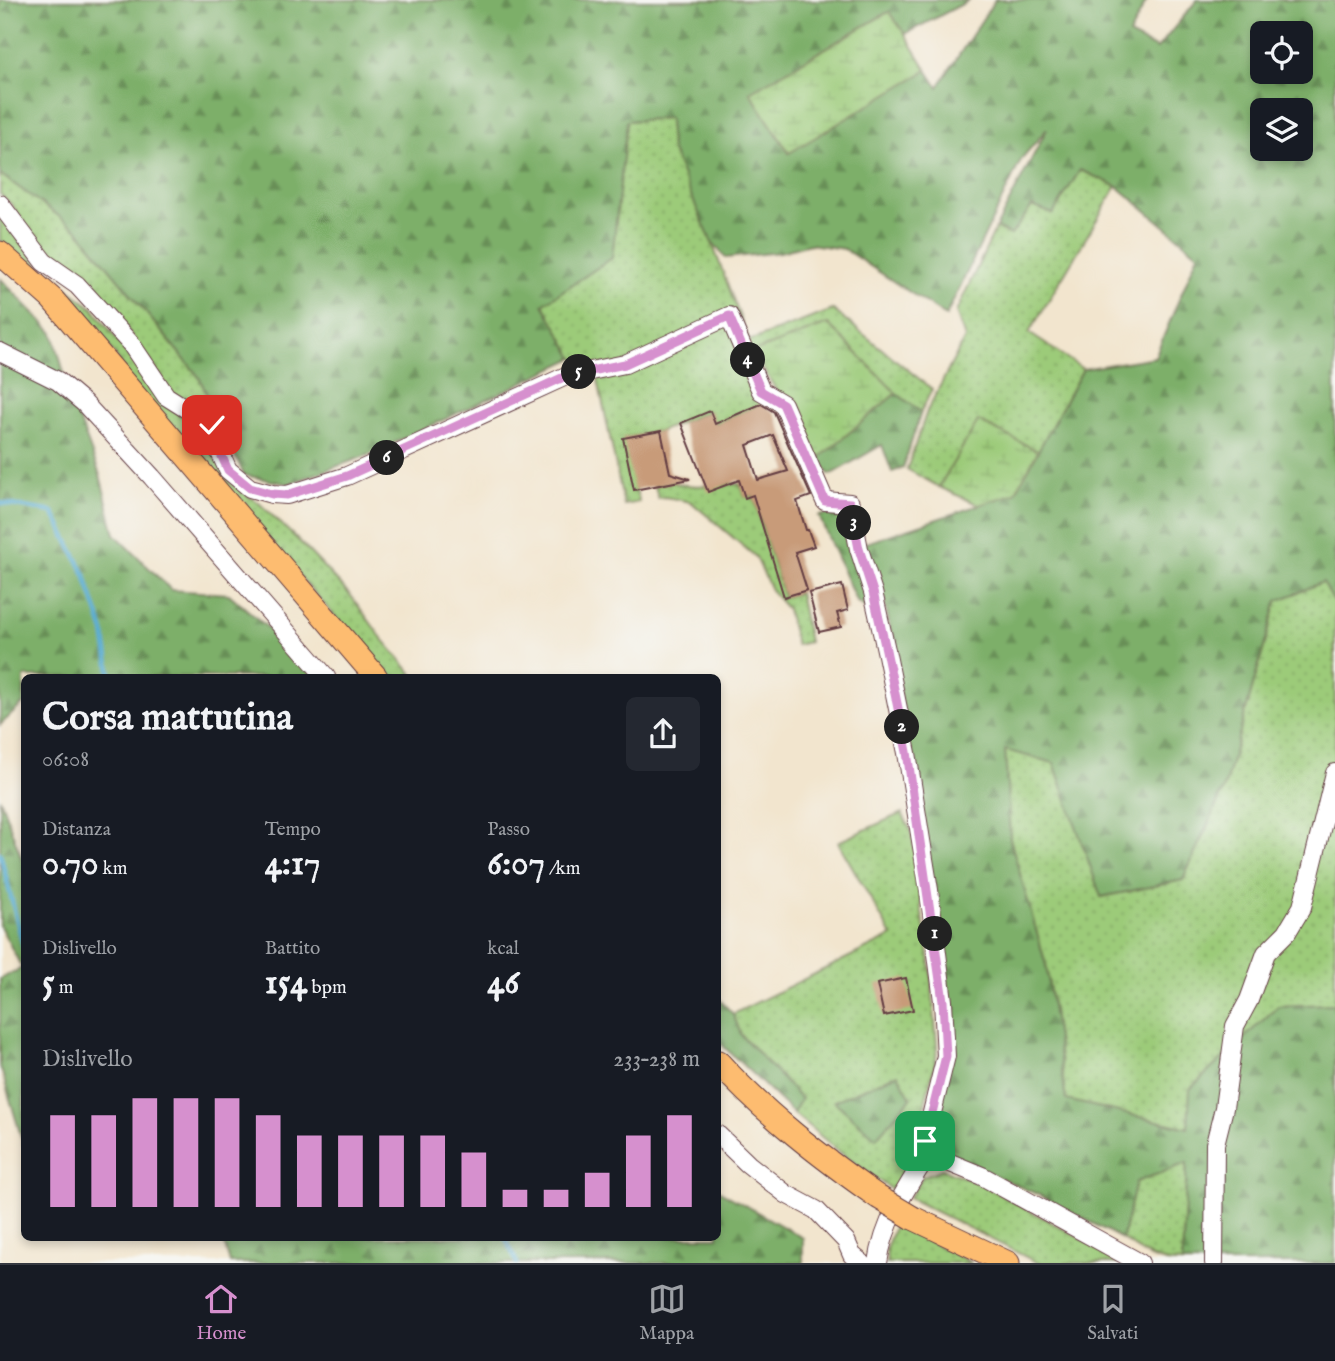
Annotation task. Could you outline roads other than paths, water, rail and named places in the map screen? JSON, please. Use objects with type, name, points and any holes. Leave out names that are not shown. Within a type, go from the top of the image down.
[{"type":"main road","points":[[0,253],[52,299],[373,674]]},
{"type":"main road","points":[[721,1065],[742,1089],[825,1160],[878,1198],[913,1218],[1008,1263]]},
{"type":"street","points":[[0,204],[44,262],[78,285],[131,344],[166,396],[212,425],[215,441],[228,470],[250,488],[272,494],[287,495],[347,476],[566,376],[625,364],[729,316],[761,391],[783,404],[825,501],[850,503],[859,549],[884,638],[907,752],[943,1001],[946,1056],[925,1141],[926,1156],[909,1182],[883,1236],[878,1263]]},
{"type":"street","points":[[0,352],[58,381],[84,404],[152,477],[323,674]]},
{"type":"street","points":[[1214,1263],[1215,1144],[1224,1108],[1235,1026],[1249,1000],[1266,953],[1287,932],[1303,907],[1335,773]]},
{"type":"street","points":[[721,1138],[748,1164],[786,1194],[816,1210],[846,1241],[852,1255],[862,1263]]},
{"type":"street","points":[[926,1156],[982,1176],[1140,1263]]},
{"type":"waterway","points":[[0,503],[53,512],[85,575],[104,632],[111,674]]},
{"type":"waterway","points":[[0,853],[21,937]]},
{"type":"waterway","points":[[507,1241],[517,1263]]}]
